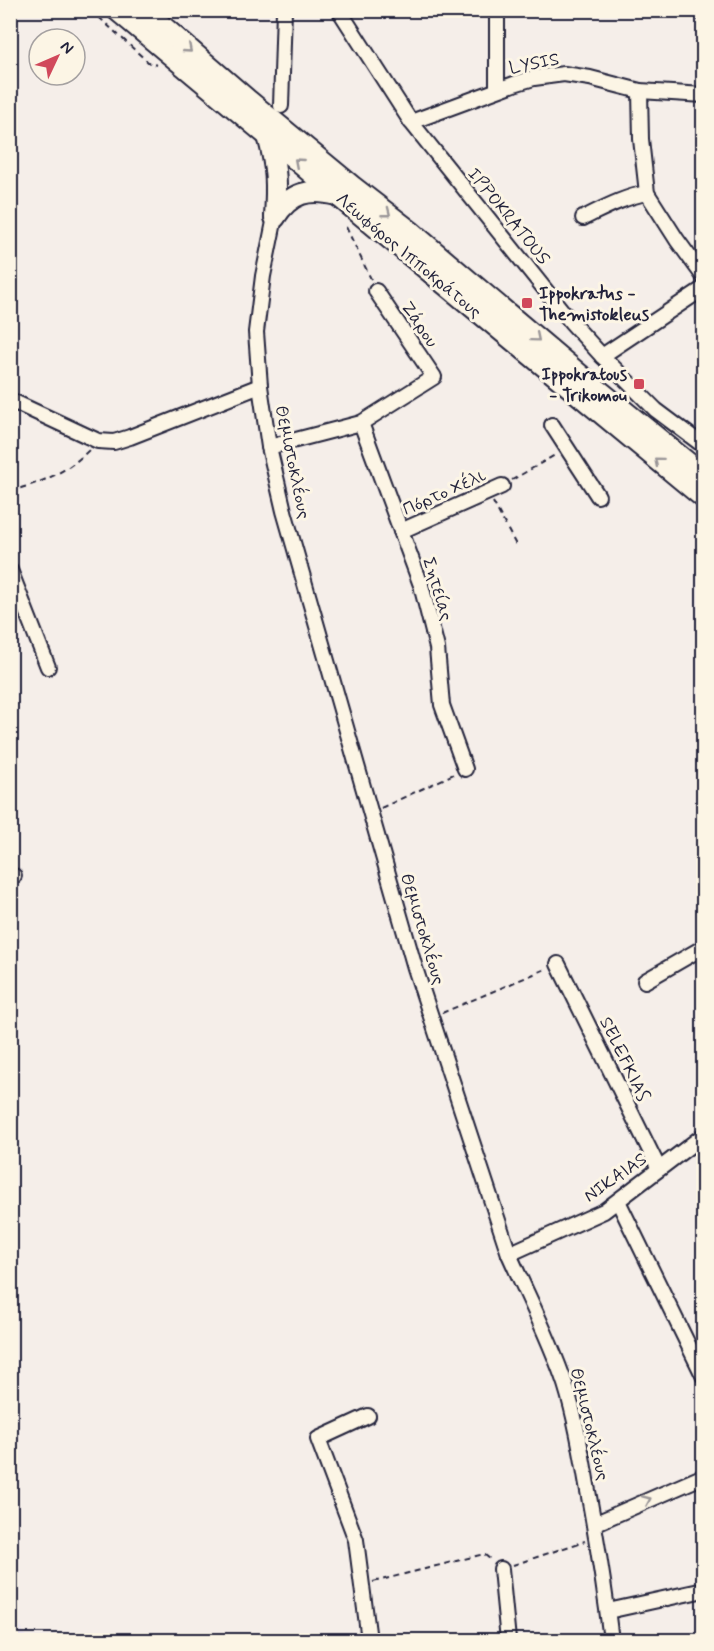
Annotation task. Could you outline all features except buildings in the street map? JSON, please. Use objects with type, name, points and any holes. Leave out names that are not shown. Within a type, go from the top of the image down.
[{"type":"main road","name":"Λεωφόρος Ιπποκράτους","points":[[117,10],[704,498]]},
{"type":"main road","name":"Λεωφόρος Ιπποκράτους","points":[[144,10],[257,108],[410,231],[704,476]]},
{"type":"main road","points":[[268,136],[278,181],[275,217]]},
{"type":"main road","points":[[275,217],[290,200],[303,194],[320,191],[337,195]]},
{"type":"street","points":[[281,106],[284,10]]},
{"type":"street","name":"IPPOKRATOUS","points":[[339,10],[411,122],[571,322],[656,410],[703,444]]},
{"type":"street","points":[[497,10],[497,89]]},
{"type":"street","name":"LYSIS","points":[[411,122],[497,89],[534,78],[564,74],[640,91],[704,95]]},
{"type":"street","points":[[640,91],[641,139],[647,193],[704,277]]},
{"type":"street","points":[[583,218],[633,195],[647,193]]},
{"type":"street","name":"Θεμιστοκλέους","points":[[275,217],[262,284],[256,332],[268,447],[284,511],[415,968],[509,1254],[540,1321],[565,1385],[595,1530],[611,1641]]},
{"type":"street","points":[[602,356],[704,288]]},
{"type":"street","name":"Ζάρου","points":[[361,423],[434,377],[376,291]]},
{"type":"street","points":[[10,400],[98,441],[114,442],[260,386]]},
{"type":"street","points":[[268,447],[361,423]]},
{"type":"street","name":"Σητείας","points":[[361,423],[421,585],[437,648],[442,705],[465,769]]},
{"type":"street","points":[[552,425],[598,496]]},
{"type":"street","name":"Πόρτο Χέλι","points":[[401,531],[502,486]]},
{"type":"street","points":[[10,570],[48,666]]},
{"type":"street","points":[[645,981],[704,947]]},
{"type":"street","name":"SELEFKIAS","points":[[558,964],[659,1169]]},
{"type":"street","name":"NIKAIAS","points":[[509,1254],[604,1211],[704,1135]]},
{"type":"street","points":[[618,1201],[703,1375]]},
{"type":"street","points":[[368,1416],[318,1439],[356,1540],[369,1641]]},
{"type":"street","points":[[595,1530],[704,1476]]},
{"type":"street","points":[[501,1569],[508,1641]]},
{"type":"street","points":[[608,1611],[704,1590]]},
{"type":"path","points":[[690,10],[704,26]]},
{"type":"path","points":[[346,227],[376,291]]},
{"type":"path","points":[[10,491],[35,485],[63,471],[77,462],[98,441]]},
{"type":"path","points":[[502,486],[567,448]]},
{"type":"path","points":[[488,492],[516,545]]},
{"type":"path","points":[[371,813],[465,769]]},
{"type":"path","points":[[432,1018],[558,964]]},
{"type":"path","points":[[362,1585],[484,1554],[501,1569],[595,1530]]},
{"type":"shaded area","points":[[11,1606],[27,1640],[11,1640]]},
{"type":"place","name":"Ippokratus - Themistokleus","points":[[527,303]]},
{"type":"place","name":"Ippokratous - Trikomou","points":[[639,384]]}]
